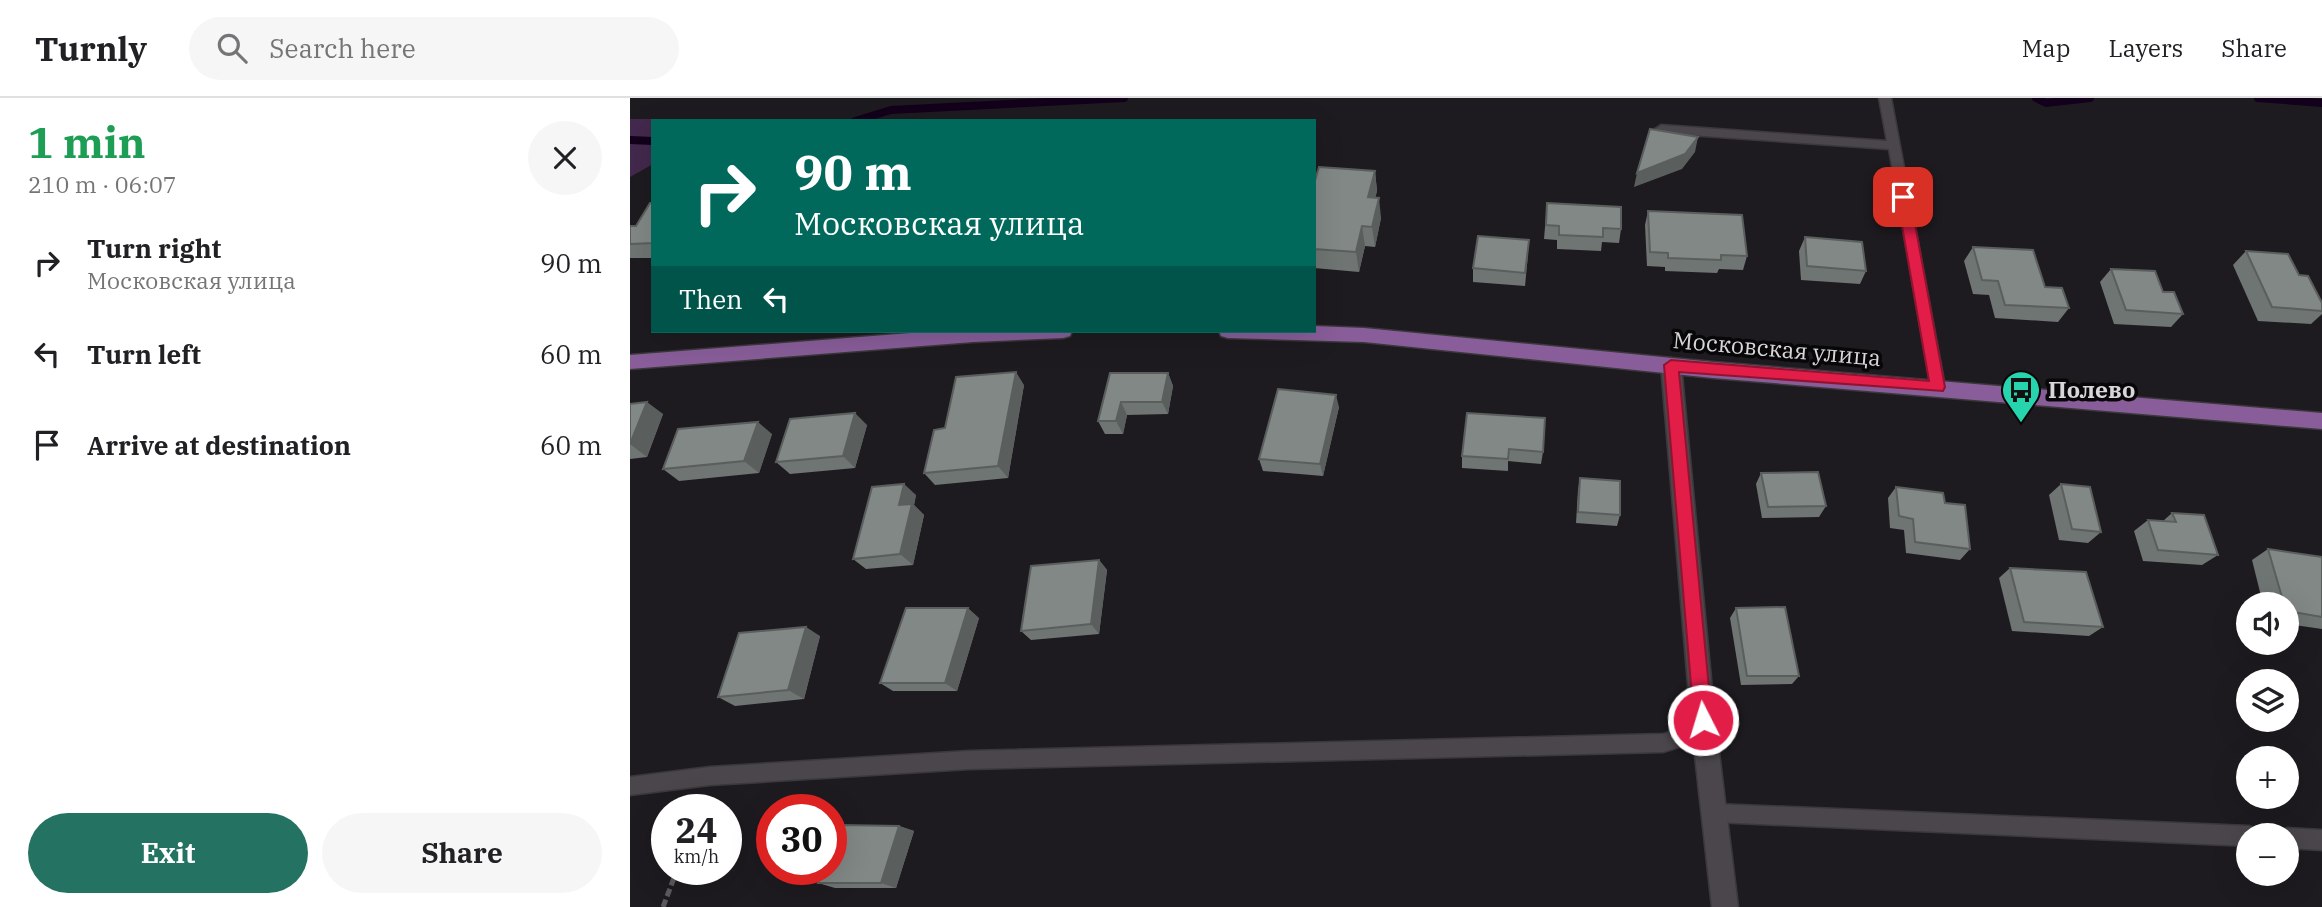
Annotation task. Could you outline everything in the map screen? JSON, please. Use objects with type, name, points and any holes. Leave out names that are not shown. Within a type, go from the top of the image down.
[{"type":"main road","points":[[630,362],[1018,333]]},
{"type":"main road","name":"Московская улица","points":[[1296,333],[1364,335],[1671,365],[2322,421]]},
{"type":"street","points":[[1671,365],[1703,720],[1725,907]]},
{"type":"lane","points":[[1885,98],[1938,387]]},
{"type":"lane","points":[[1661,129],[1894,145]]},
{"type":"lane","points":[[630,786],[709,776],[970,760],[1663,743],[1687,736],[1703,720]]},
{"type":"lane","points":[[1716,813],[2236,835]]},
{"type":"lane","points":[[2299,839],[2322,840]]},
{"type":"path","points":[[663,907],[671,885]]},
{"type":"shaded area","points":[[630,119],[651,119],[651,165],[630,177]]},
{"type":"building","points":[[1650,129],[1698,137],[1685,154],[1637,173]]},
{"type":"building","points":[[1319,167],[1375,171],[1368,197],[1379,198],[1372,227],[1362,226],[1356,252],[1316,249],[1316,177]]},
{"type":"building","points":[[651,203],[651,243],[630,244],[630,226],[636,226]]},
{"type":"building","points":[[1547,203],[1621,207],[1621,229],[1603,228],[1603,237],[1559,235],[1559,226],[1546,225]]},
{"type":"building","points":[[1648,211],[1742,215],[1747,256],[1721,255],[1721,260],[1668,258],[1668,253],[1650,252]]},
{"type":"building","points":[[1478,236],[1529,240],[1525,273],[1473,268]]},
{"type":"building","points":[[1805,237],[1862,242],[1866,271],[1807,266]]},
{"type":"building","points":[[1973,247],[2033,250],[2045,287],[2062,288],[2069,308],[2005,305],[1998,281],[1982,280]]},
{"type":"building","points":[[2246,251],[2288,254],[2299,275],[2308,276],[2322,303],[2322,311],[2272,307]]},
{"type":"building","points":[[2111,269],[2155,271],[2163,292],[2174,292],[2183,314],[2126,310]]},
{"type":"building","points":[[1016,372],[998,466],[924,473],[934,430],[945,428],[956,377]]},
{"type":"building","points":[[1110,373],[1168,373],[1162,402],[1121,402],[1116,421],[1098,421]]},
{"type":"building","points":[[1278,389],[1336,395],[1320,464],[1259,459]]},
{"type":"building","points":[[647,402],[630,444],[630,404]]},
{"type":"building","points":[[855,413],[843,456],[776,462],[790,419]]},
{"type":"building","points":[[1467,413],[1545,418],[1543,452],[1509,449],[1508,459],[1462,456]]},
{"type":"building","points":[[758,422],[744,461],[663,469],[678,429]]},
{"type":"building","points":[[1818,472],[1826,506],[1768,507],[1761,473]]},
{"type":"building","points":[[1580,478],[1620,481],[1620,515],[1578,512]]},
{"type":"building","points":[[904,484],[899,505],[912,504],[900,554],[853,559],[872,487]]},
{"type":"building","points":[[2061,484],[2090,487],[2101,532],[2072,529]]},
{"type":"building","points":[[1896,487],[1943,493],[1945,503],[1965,505],[1970,549],[1915,542],[1913,519],[1899,516]]},
{"type":"building","points":[[2172,513],[2204,515],[2218,555],[2158,550],[2148,520],[2176,522]]},
{"type":"building","points":[[2268,549],[2322,557],[2322,617],[2299,613],[2299,592],[2281,592]]},
{"type":"building","points":[[1099,560],[1091,624],[1021,631],[1031,566]]},
{"type":"building","points":[[2010,568],[2086,572],[2103,627],[2024,622]]},
{"type":"building","points":[[1785,607],[1799,676],[1747,676],[1736,608]]},
{"type":"building","points":[[906,608],[968,608],[945,683],[880,683]]},
{"type":"building","points":[[806,627],[788,690],[718,697],[739,633]]},
{"type":"building","points":[[847,825],[899,826],[881,883],[847,883]]},
{"type":"waterway","points":[[862,119],[891,110],[1124,98]]},
{"type":"waterway","points":[[2036,98],[2046,103],[2090,98]]},
{"type":"waterway","points":[[2258,98],[2322,103]]},
{"type":"waterway","points":[[630,140],[651,141]]},
{"type":"place","name":"Полево","points":[[2021,424]]},
{"type":"route","points":[[1703,720],[1671,365],[1938,387],[1929,352],[1903,197]]}]
